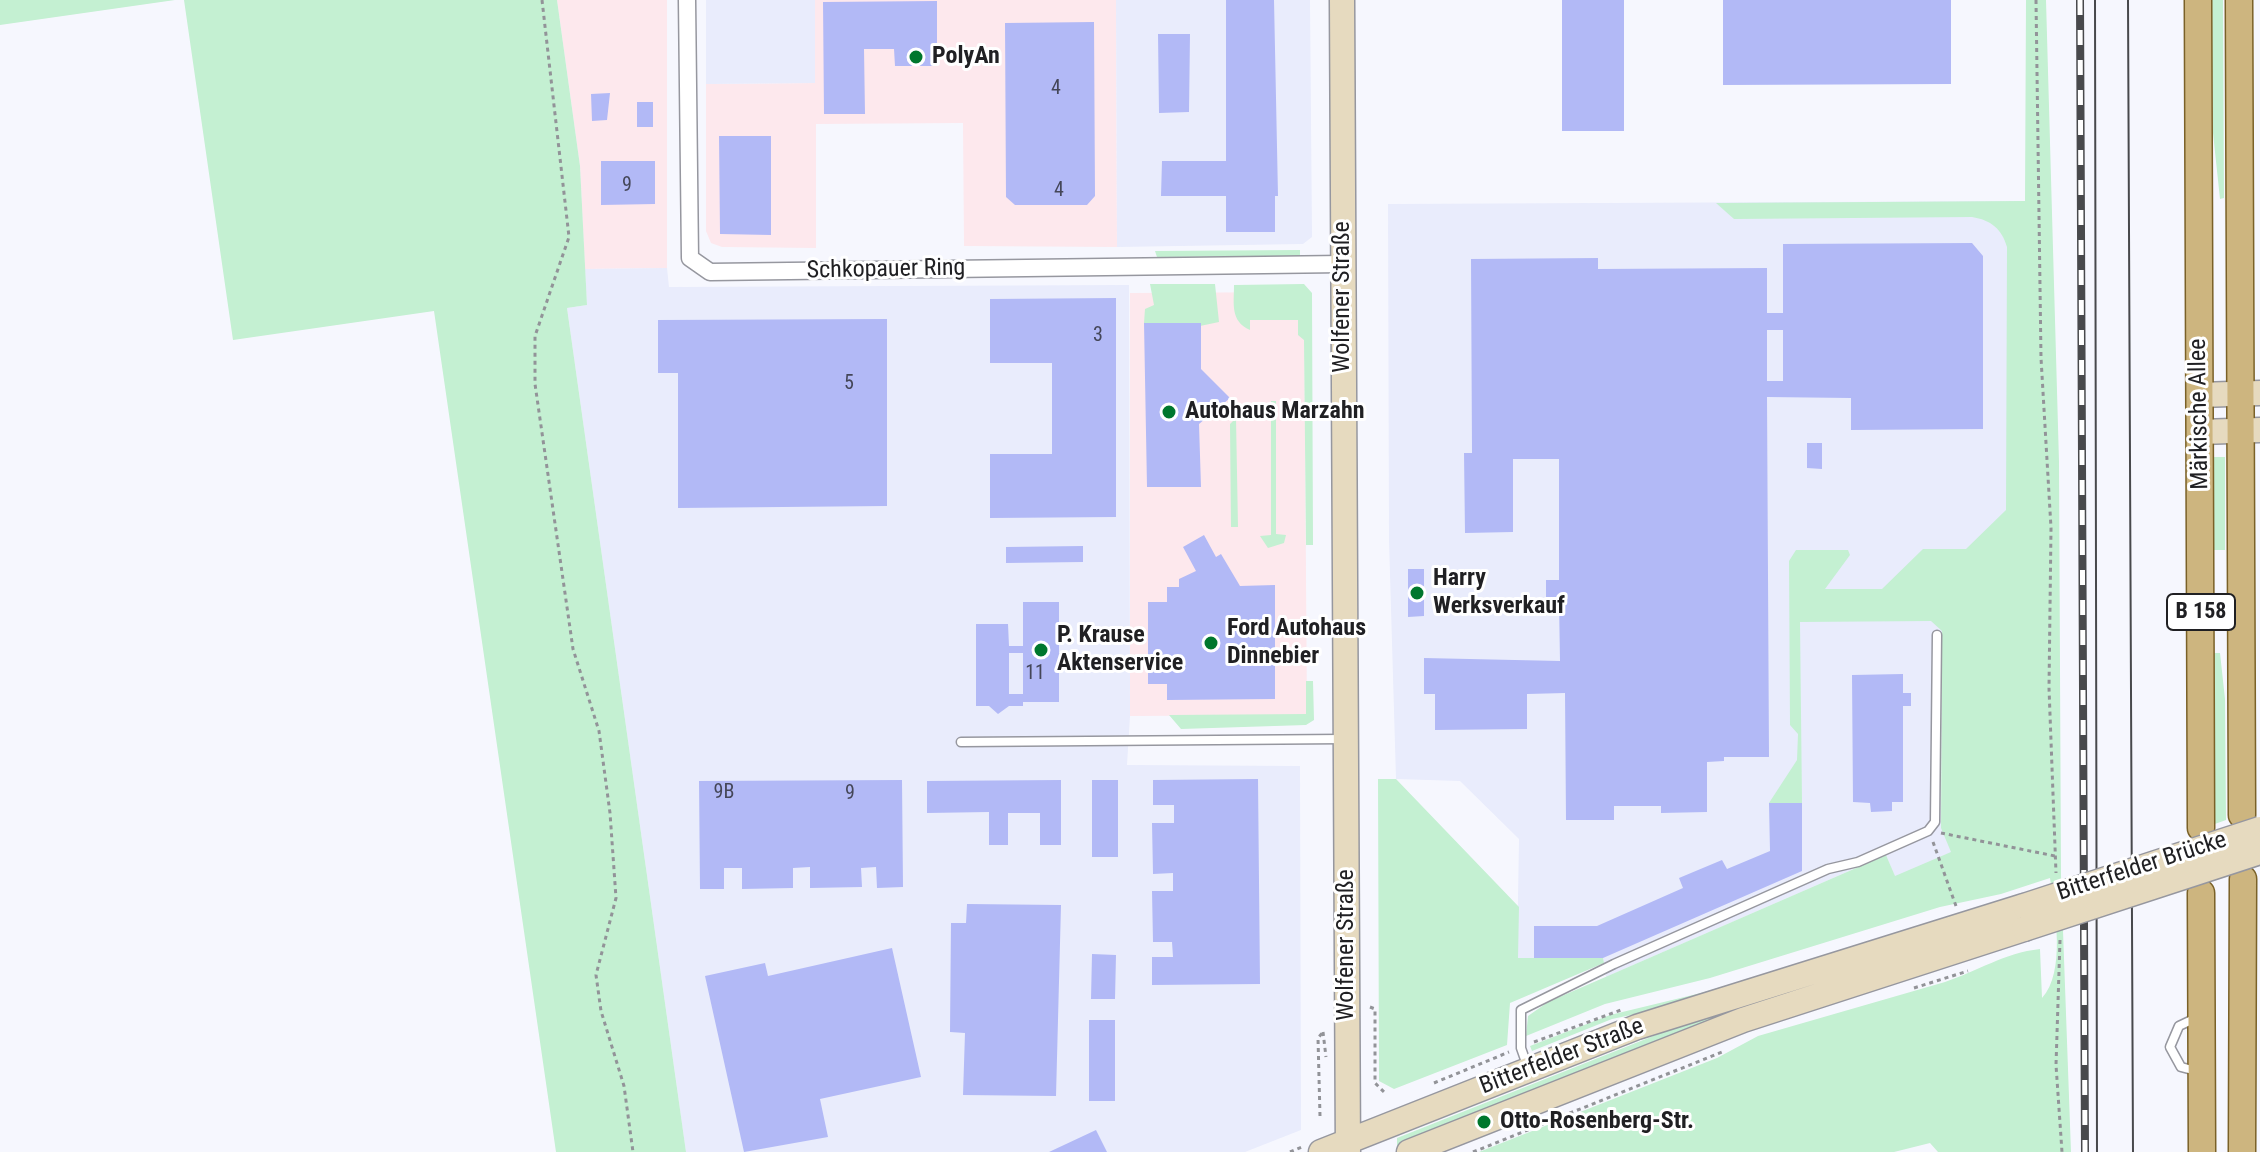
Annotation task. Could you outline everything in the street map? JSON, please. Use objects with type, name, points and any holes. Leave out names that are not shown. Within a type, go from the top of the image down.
[{"type":"main road","name":"Wolfener Straße","points":[[1342,0],[1348,1147]]},
{"type":"main road","name":"Märkische Allee","points":[[2198,0],[2201,828]]},
{"type":"main road","name":"Märkische Allee","points":[[2239,0],[2250,394],[2240,564],[2251,822]]},
{"type":"main road","points":[[2200,395],[2250,394]]},
{"type":"main road","points":[[2201,432],[2250,431]]},
{"type":"main road","name":"B 158","points":[[2201,565],[2240,564]]},
{"type":"main road","name":"Bitterfelder Brücke","points":[[2024,918],[2251,822]]},
{"type":"main road","name":"Bitterfelder Brücke","points":[[2024,918],[2260,852]]},
{"type":"main road","points":[[2243,879],[2252,955],[2247,1142]]},
{"type":"main road","points":[[2201,893],[2202,1152]]},
{"type":"main road","name":"Bitterfelder Straße","points":[[1321,1152],[1348,1147],[1529,1068],[1637,1027],[1808,975],[2024,918]]},
{"type":"main road","name":"Bitterfelder Straße","points":[[1409,1152],[1743,1020],[1854,987],[2024,918]]},
{"type":"main road","points":[[1808,975],[1854,987]]},
{"type":"street","name":"Schkopauer Ring","points":[[687,0],[690,258],[710,272],[1343,264]]},
{"type":"lane","points":[[1529,1068],[1521,1048],[1521,1010],[1828,869],[1858,862],[1928,831],[1935,822],[1937,635]]},
{"type":"lane","points":[[961,742],[1346,739]]},
{"type":"path","points":[[542,0],[569,237],[535,336],[535,384],[573,649],[599,731],[610,813],[616,898],[596,975],[601,1011],[624,1086],[633,1152]]},
{"type":"path","points":[[2036,0],[2041,358],[2051,528],[2049,688],[2057,884]]},
{"type":"path","points":[[1928,831],[2055,856]]},
{"type":"path","points":[[1928,831],[1956,906]]},
{"type":"path","points":[[2060,939],[2056,1065],[2062,1152]]},
{"type":"path","points":[[1910,989],[1967,971],[1976,962]]},
{"type":"path","points":[[1370,1007],[1375,1009],[1375,1083],[1384,1092]]},
{"type":"path","points":[[1320,1116],[1318,1038],[1323,1032]]},
{"type":"path","points":[[1473,1152],[1729,1048]]},
{"type":"shaded area","points":[[557,0],[667,0],[667,268],[585,269],[580,166]]},
{"type":"shaded area","points":[[706,0],[815,0],[815,83],[706,84]]},
{"type":"shaded area","points":[[815,0],[1116,0],[1117,247],[964,246],[963,123],[816,124],[816,248],[722,247],[711,243],[706,231],[706,84],[815,83]]},
{"type":"shaded area","points":[[1116,0],[1310,0],[1312,237],[1303,244],[1117,247]]},
{"type":"shaded area","points":[[2025,201],[2032,620],[1942,630],[1941,827],[1952,852],[1895,877],[1886,855],[1606,977],[1603,958],[1517,958],[1519,839],[1460,781],[1396,779],[1389,540],[1388,204]]},
{"type":"shaded area","points":[[667,268],[669,287],[1129,285],[1130,716],[1127,765],[1300,766],[1301,1130],[1245,1152],[686,1152],[567,308],[587,305],[585,269]]},
{"type":"shaded area","points":[[1304,292],[1307,715],[1130,716],[1130,293]]},
{"type":"green space","points":[[0,0],[175,0],[0,25]]},
{"type":"green space","points":[[184,0],[557,0],[580,166],[587,305],[567,308],[686,1152],[556,1152],[434,311],[233,340]]},
{"type":"green space","points":[[2026,0],[2046,0],[2059,462],[2061,875],[2071,1152],[1938,1152],[1930,1143],[1894,1152],[1479,1152],[1717,1058],[1758,1036],[1945,982],[2015,954],[2040,949],[2042,998],[2049,987],[2054,973],[2057,940],[2050,878],[2001,894],[1940,907],[1710,978],[1605,1004],[1526,1036],[1528,1016],[1548,1002],[1886,855],[1895,876],[1951,852],[1941,828],[1942,631],[1931,621],[1800,622],[1802,803],[1769,803],[1797,760],[1798,734],[1790,725],[1789,561],[1796,550],[1848,550],[1850,555],[1825,589],[1882,589],[1923,549],[1966,549],[2006,510],[2005,241],[1995,226],[1972,217],[1734,219],[1716,203],[2025,201]]},
{"type":"green space","points":[[2211,0],[2223,0],[2224,198],[2220,199],[2213,133]]},
{"type":"green space","points":[[1300,250],[1300,256],[1157,257],[1155,251]]},
{"type":"green space","points":[[1150,284],[1215,284],[1219,322],[1200,326],[1200,323],[1144,323],[1145,309],[1154,305]]},
{"type":"green space","points":[[1304,284],[1312,293],[1313,545],[1306,545],[1304,340],[1298,335],[1298,320],[1250,320],[1250,330],[1239,322],[1234,305],[1234,285]]},
{"type":"green space","points":[[1271,401],[1276,401],[1276,534],[1286,535],[1284,543],[1268,548],[1260,536],[1271,535]]},
{"type":"green space","points":[[1236,418],[1238,527],[1231,527],[1230,424]]},
{"type":"green space","points":[[2213,457],[2225,457],[2225,550],[2213,550]]},
{"type":"green space","points":[[2212,653],[2220,653],[2225,699],[2226,820],[2212,825]]},
{"type":"green space","points":[[1306,681],[1313,681],[1314,720],[1306,725],[1181,729],[1169,715],[1306,714]]},
{"type":"green space","points":[[1378,779],[1396,779],[1519,907],[1518,958],[1603,958],[1604,963],[1510,1003],[1507,1045],[1394,1089],[1379,1081]]},
{"type":"green space","points":[[1972,912],[1655,1010],[1612,1019],[1532,1051],[1530,1046],[1610,1015],[1701,993]]},
{"type":"green space","points":[[1987,927],[1724,1018],[1397,1147],[1397,1138],[1681,1025]]},
{"type":"building","points":[[1226,0],[1274,0],[1278,196],[1275,196],[1275,232],[1226,232],[1226,196],[1161,196],[1162,161],[1226,161]]},
{"type":"building","points":[[1562,0],[1624,0],[1624,131],[1562,131]]},
{"type":"building","points":[[1723,0],[1951,0],[1951,84],[1723,85]]},
{"type":"building","name":"PolyAn","points":[[937,1],[937,66],[895,66],[894,49],[864,49],[865,114],[824,114],[823,2]]},
{"type":"building","points":[[1094,22],[1095,196],[1087,205],[1015,205],[1006,197],[1005,23]]},
{"type":"building","points":[[1158,34],[1190,34],[1189,112],[1159,113]]},
{"type":"building","points":[[610,93],[607,120],[592,121],[591,94]]},
{"type":"building","points":[[637,102],[653,102],[653,127],[637,127]]},
{"type":"building","points":[[719,136],[771,136],[771,235],[720,234]]},
{"type":"building","points":[[601,161],[655,161],[655,204],[601,205]]},
{"type":"building","points":[[1972,243],[1983,256],[1983,429],[1851,430],[1851,398],[1767,397],[1769,757],[1724,757],[1724,761],[1707,762],[1707,812],[1661,813],[1661,806],[1614,806],[1614,820],[1566,820],[1565,693],[1527,694],[1527,729],[1435,730],[1435,694],[1424,694],[1424,658],[1560,661],[1559,601],[1546,601],[1546,580],[1559,580],[1559,459],[1513,459],[1513,532],[1465,533],[1464,453],[1472,453],[1471,259],[1598,258],[1598,269],[1767,268],[1767,313],[1783,313],[1783,244]],"holes":[[[1767,330],[1783,330],[1783,381],[1767,381]]]},
{"type":"building","points":[[1116,298],[1116,517],[990,518],[990,454],[1052,454],[1052,363],[990,363],[990,299]]},
{"type":"building","points":[[887,319],[887,506],[678,508],[678,373],[658,373],[658,320]]},
{"type":"building","name":"Autohaus Marzahn","points":[[1144,323],[1201,323],[1201,369],[1230,398],[1199,424],[1201,487],[1147,487]]},
{"type":"building","points":[[1807,443],[1822,443],[1822,469],[1807,468]]},
{"type":"building","name":"Ford Autohaus Dinnebier","points":[[1204,535],[1216,557],[1221,554],[1240,586],[1275,585],[1275,699],[1167,700],[1167,684],[1148,684],[1148,602],[1167,602],[1167,587],[1179,587],[1179,579],[1196,571],[1183,547]]},
{"type":"building","points":[[1083,546],[1083,562],[1006,563],[1006,547]]},
{"type":"building","points":[[1408,569],[1424,569],[1424,616],[1408,617]]},
{"type":"building","points":[[1023,602],[1059,602],[1059,653],[1067,653],[1067,664],[1059,664],[1059,702],[1023,702],[1023,706],[1009,706],[998,714],[989,706],[976,706],[976,624],[1008,624],[1009,646],[1023,646]],"holes":[[[1009,653],[1023,653],[1023,694],[1009,694]]]},
{"type":"building","points":[[1903,674],[1903,693],[1911,693],[1911,706],[1903,706],[1903,802],[1892,802],[1892,811],[1871,812],[1870,803],[1853,802],[1852,675]]},
{"type":"building","points":[[1258,779],[1260,984],[1152,985],[1152,957],[1173,957],[1172,942],[1153,942],[1152,891],[1173,891],[1173,873],[1153,874],[1152,823],[1174,823],[1174,805],[1153,805],[1153,780]]},
{"type":"building","points":[[902,780],[903,887],[877,888],[876,867],[861,868],[862,887],[810,888],[810,867],[793,868],[793,888],[742,889],[742,868],[724,868],[724,889],[700,889],[699,781]]},
{"type":"building","points":[[1061,780],[1061,845],[1040,845],[1040,813],[1008,813],[1008,845],[989,845],[989,812],[927,813],[927,781]]},
{"type":"building","points":[[1092,780],[1118,780],[1118,857],[1092,857]]},
{"type":"building","points":[[1769,803],[1802,803],[1802,871],[1603,958],[1534,958],[1534,926],[1597,926],[1683,888],[1679,878],[1722,860],[1727,869],[1770,851]]},
{"type":"building","points":[[967,904],[1061,905],[1056,1096],[963,1095],[965,1033],[950,1032],[951,923],[966,923]]},
{"type":"building","points":[[892,948],[921,1077],[820,1099],[828,1137],[744,1152],[705,976],[765,963],[768,976]]},
{"type":"building","points":[[1092,954],[1116,955],[1115,999],[1091,999]]},
{"type":"building","points":[[1089,1020],[1115,1020],[1115,1101],[1089,1101]]},
{"type":"building","points":[[1096,1130],[1107,1152],[1049,1152]]},
{"type":"tram line","points":[[2095,0],[2097,1152]]},
{"type":"tram line","points":[[2128,0],[2133,1152]]},
{"type":"railway","points":[[2080,0],[2085,1152]]},
{"type":"place","name":"PolyAn","points":[[916,57]]},
{"type":"place","name":"Autohaus Marzahn","points":[[1169,412]]},
{"type":"place","name":"Harry Werksverkauf","points":[[1417,593]]},
{"type":"place","name":"Ford Autohaus Dinnebier","points":[[1211,643]]},
{"type":"place","name":"P. Krause Aktenservice","points":[[1041,650]]},
{"type":"place","name":"Otto-Rosenberg-Str.","points":[[1484,1122]]}]
